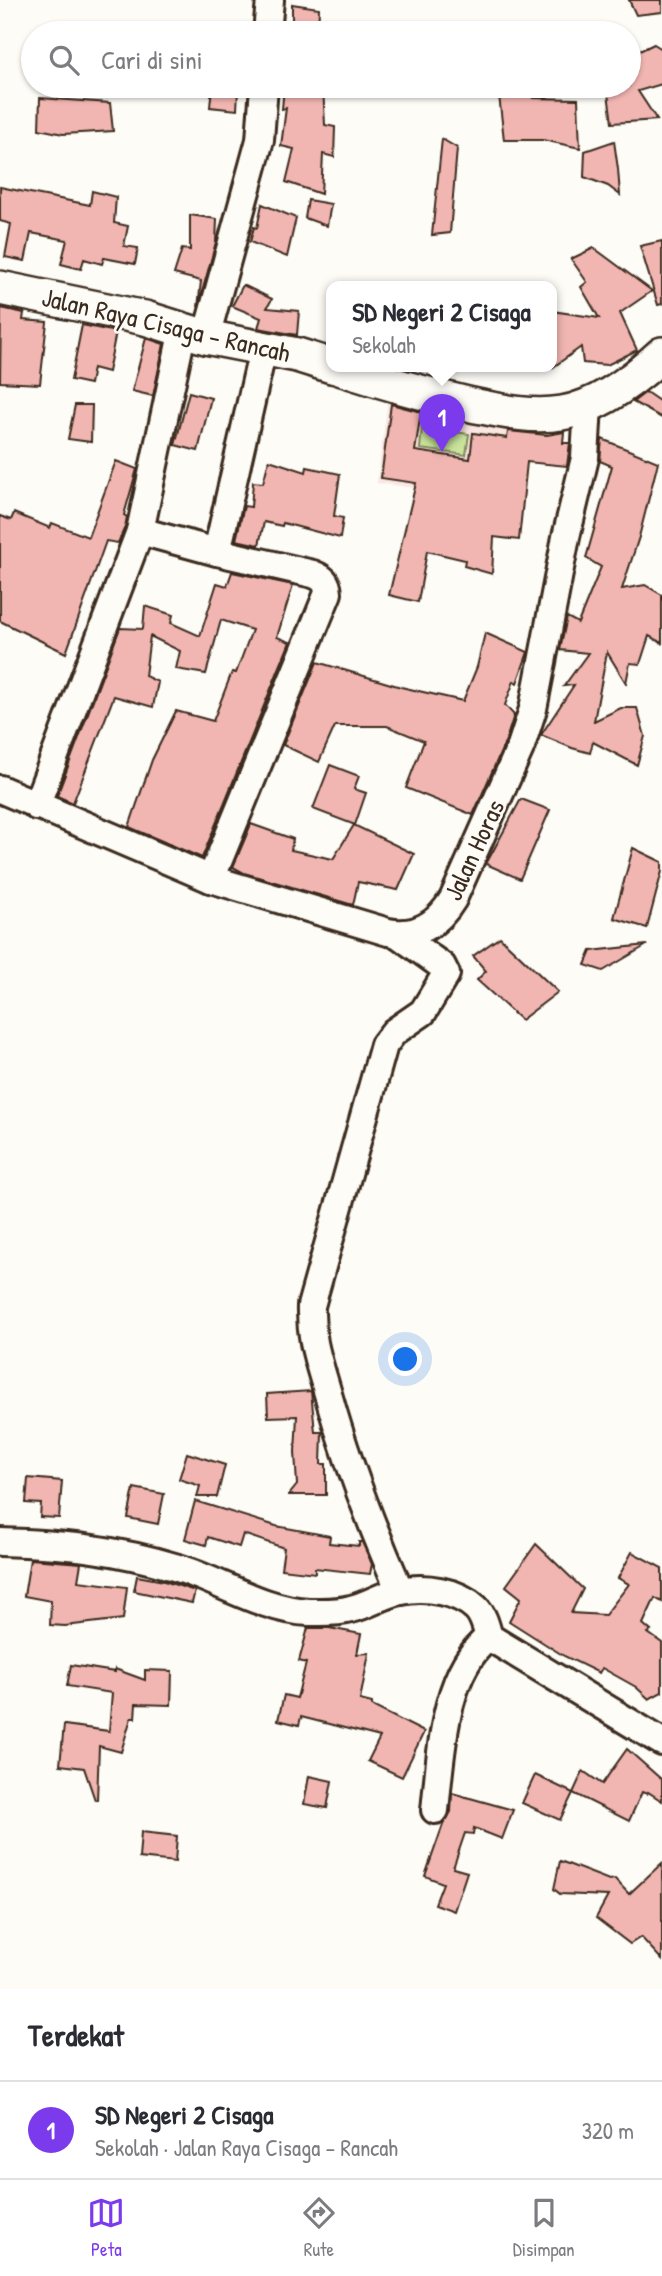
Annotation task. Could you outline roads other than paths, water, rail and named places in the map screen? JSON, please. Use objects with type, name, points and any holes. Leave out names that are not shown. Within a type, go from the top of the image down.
[{"type":"main road","name":"Jalan Raya Cisaga – Rancah","points":[[0,288],[49,296],[262,349],[298,355],[326,364]]},
{"type":"main road","name":"Jalan Raya Cisaga – Rancah","points":[[350,372],[412,392],[513,414],[536,415],[563,413],[588,405],[612,392],[662,354]]},
{"type":"street","points":[[268,21],[270,0]]},
{"type":"street","points":[[36,806],[140,531],[195,333],[260,140],[263,98]]},
{"type":"street","points":[[217,552],[262,349]]},
{"type":"street","name":"Jalan Horas","points":[[399,935],[420,931],[434,923],[453,899],[528,727],[566,537],[585,458],[588,405]]},
{"type":"street","points":[[140,531],[323,578],[327,584],[328,593],[211,879]]},
{"type":"street","points":[[0,789],[211,879],[399,935],[442,966],[446,974],[423,1012],[394,1032],[384,1045],[312,1306],[314,1349],[338,1430],[380,1545],[400,1591]]},
{"type":"street","points":[[0,1542],[68,1544],[130,1554],[182,1569],[241,1594],[301,1611],[330,1613],[352,1609],[400,1591],[434,1590],[458,1597],[476,1608],[485,1620],[489,1637],[662,1742]]},
{"type":"street","points":[[435,1810],[449,1709],[463,1667],[480,1644],[489,1637]]},
{"type":"place","name":"SD Negeri 2 Cisaga","points":[[442,452]]}]
